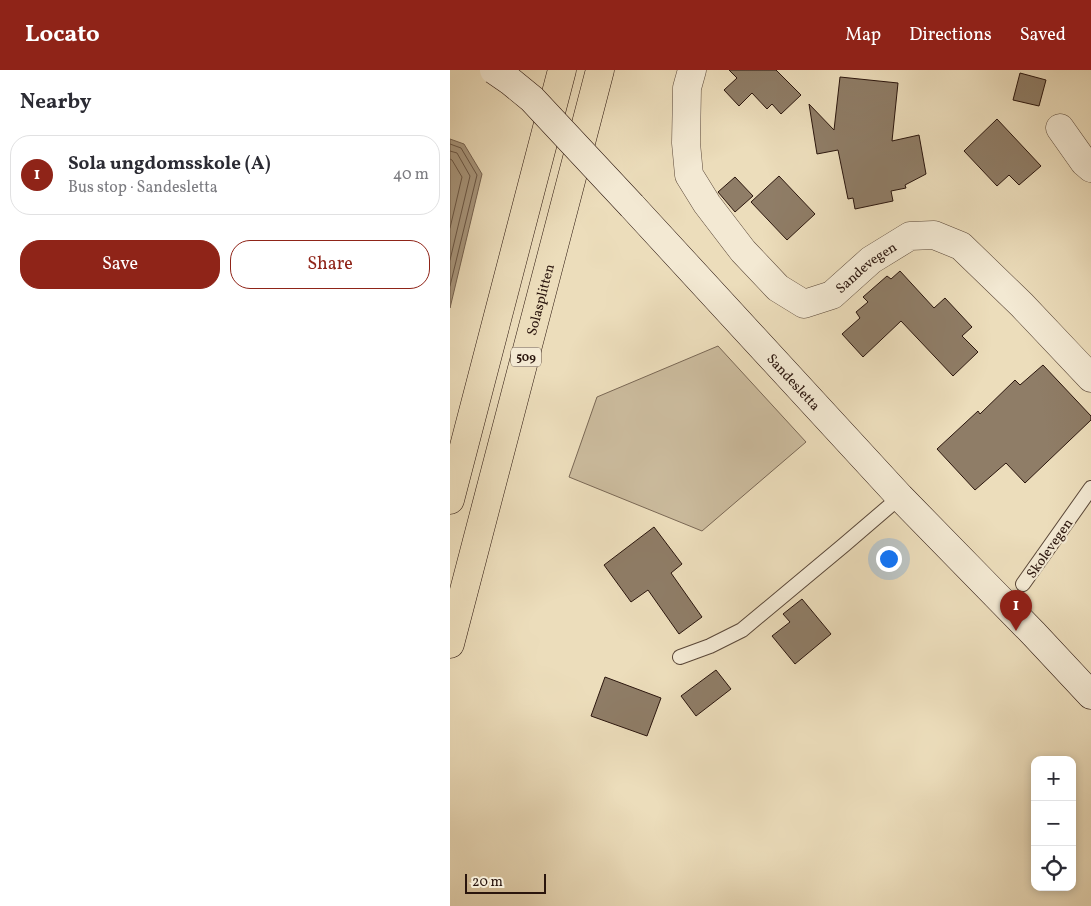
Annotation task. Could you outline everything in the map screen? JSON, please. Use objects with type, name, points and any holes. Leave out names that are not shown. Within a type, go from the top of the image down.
[{"type":"highway","name":"509","points":[[450,500],[562,70]]},
{"type":"highway","name":"Solasplitten","points":[[450,644],[600,70]]},
{"type":"street","name":"Sandesletta","points":[[494,70],[532,99],[900,497],[1091,695]]},
{"type":"street","name":"Sandevegen","points":[[692,70],[687,88],[686,134],[690,175],[707,204],[743,251],[778,288],[804,304],[832,295],[871,260],[910,236],[934,234],[961,246],[1022,305],[1091,378]]},
{"type":"street","points":[[1060,128],[1084,162],[1091,168]]},
{"type":"lane","name":"Skolevegen","points":[[1023,584],[1091,488]]},
{"type":"lane","points":[[680,657],[710,646],[742,630],[900,497]]},
{"type":"shaded area","points":[[718,346],[806,442],[702,531],[569,477],[597,397]]},
{"type":"water","points":[[450,139],[464,144],[482,174],[450,308]]},
{"type":"building","points":[[729,70],[776,70],[801,95],[781,114],[772,104],[767,109],[752,93],[739,106],[724,90],[737,78]]},
{"type":"building","points":[[1020,73],[1046,80],[1039,106],[1013,100]]},
{"type":"building","points":[[840,77],[898,83],[892,141],[919,135],[926,174],[905,185],[906,188],[891,191],[893,201],[855,209],[853,198],[848,199],[838,150],[817,154],[809,104],[834,130]]},
{"type":"building","points":[[997,119],[1041,166],[1019,185],[1009,175],[997,186],[964,151]]},
{"type":"building","points":[[779,176],[815,214],[787,240],[751,202]]},
{"type":"building","points":[[735,177],[753,196],[735,212],[718,192]]},
{"type":"building","points":[[900,271],[934,308],[945,298],[972,327],[962,336],[978,352],[953,376],[901,321],[863,357],[842,334],[860,318],[856,312],[868,302],[863,297],[887,276],[891,279]]},
{"type":"building","points":[[1043,365],[1091,416],[1091,420],[1025,483],[1006,463],[975,490],[937,449],[978,411],[980,414],[1015,380],[1020,385]]},
{"type":"building","points":[[654,527],[682,564],[671,573],[702,617],[679,634],[648,590],[631,602],[604,565]]},
{"type":"building","points":[[802,599],[831,634],[795,664],[772,636],[790,622],[783,614]]},
{"type":"building","points":[[716,670],[731,689],[696,716],[681,696]]},
{"type":"building","points":[[605,677],[661,698],[647,736],[591,716]]},
{"type":"place","name":"Sola ungdomsskole (A)","points":[[1016,631]]}]
